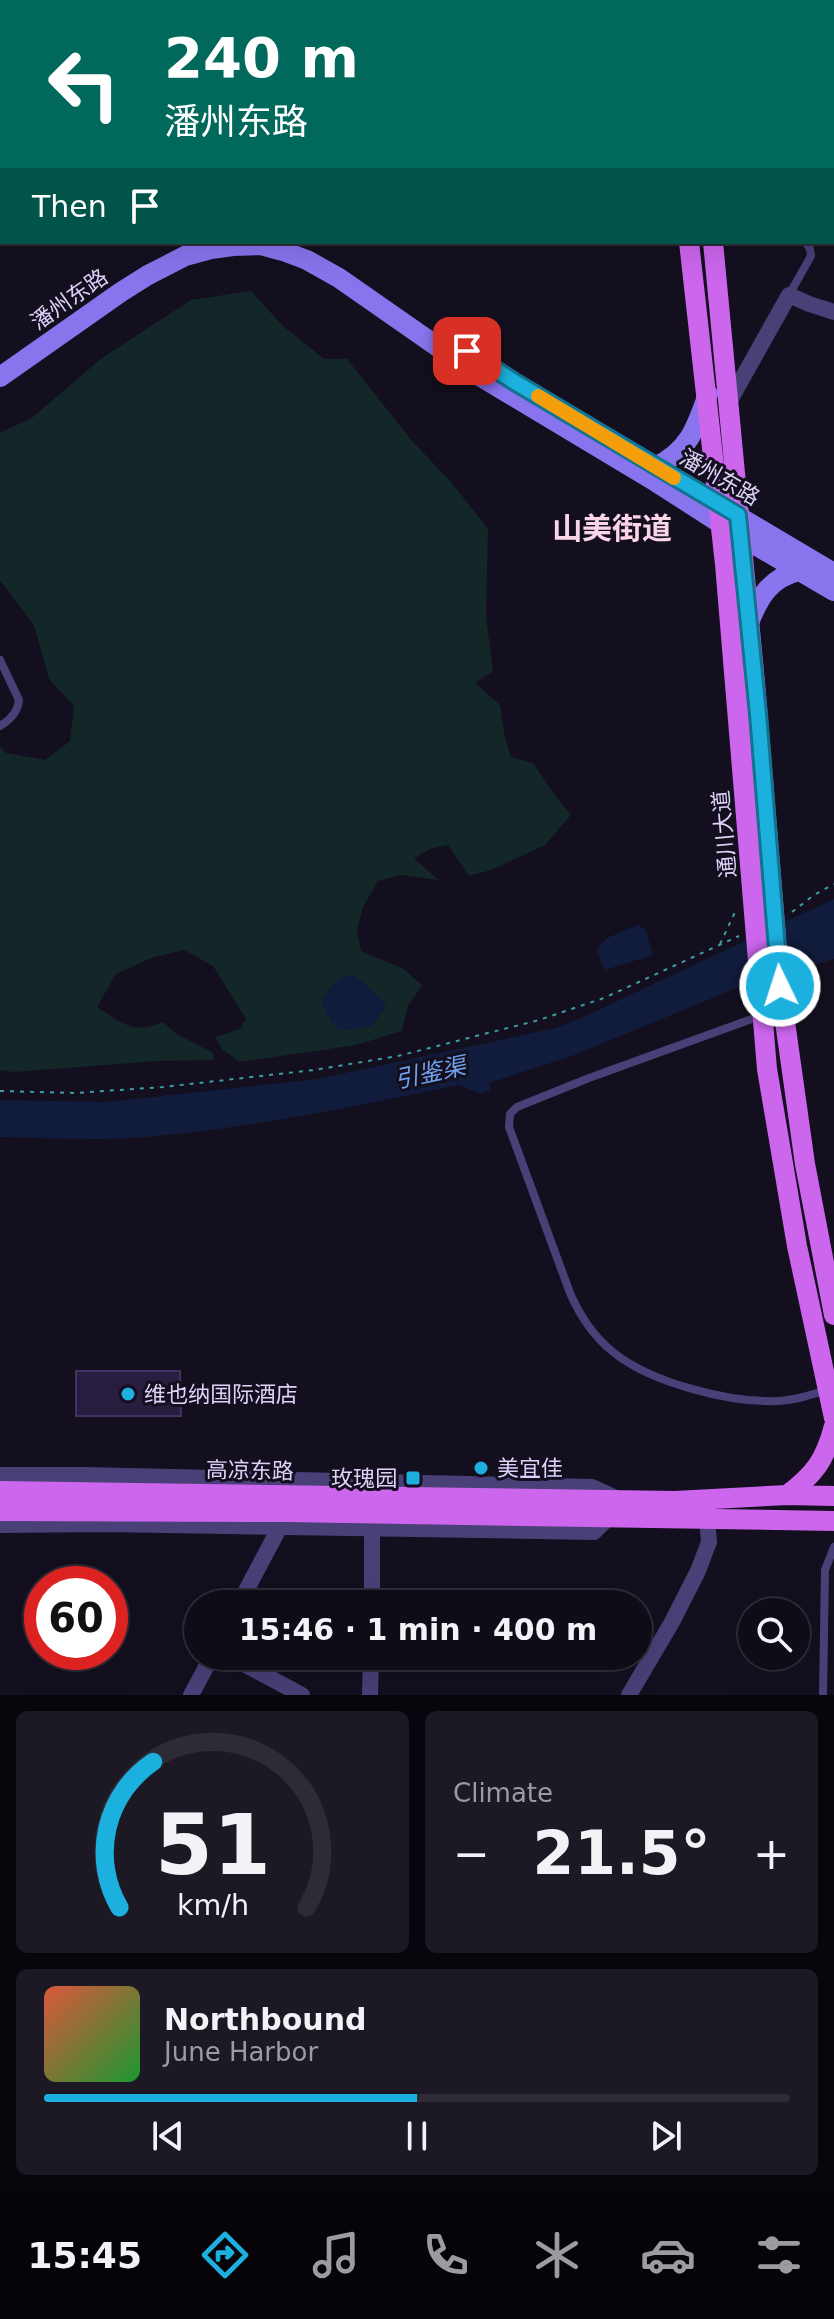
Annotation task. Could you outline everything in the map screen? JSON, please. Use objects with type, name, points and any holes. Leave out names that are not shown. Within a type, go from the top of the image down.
[{"type":"main road","name":"潘州东路","points":[[0,363],[128,274],[184,244]]},
{"type":"main road","name":"潘州东路","points":[[301,244],[326,257],[513,381],[655,467],[726,514],[740,536],[834,591]]},
{"type":"main road","name":"通川大道","points":[[689,244],[726,514],[770,990],[763,1015],[772,1108],[797,1246],[834,1418]]},
{"type":"main road","name":"通川大道","points":[[713,244],[729,402],[726,514]]},
{"type":"main road","name":"潘州东路","points":[[0,377],[121,292],[166,265],[211,249],[261,245],[307,260],[339,278],[481,377],[834,573]]},
{"type":"main road","points":[[703,360],[724,357]]},
{"type":"main road","points":[[655,467],[670,460],[687,444],[708,394]]},
{"type":"main road","name":"通川大道","points":[[740,536],[749,623],[763,905]]},
{"type":"main road","points":[[749,623],[756,603],[765,590],[775,581],[799,571]]},
{"type":"main road","name":"通川大道","points":[[770,990],[784,1012],[805,1164],[834,1315]]},
{"type":"main road","points":[[787,1495],[820,1465],[834,1426]]},
{"type":"main road","name":"高凉东路","points":[[2,1513],[105,1518],[284,1503],[349,1489],[456,1491],[614,1508],[676,1510],[787,1495],[834,1496]]},
{"type":"main road","name":"高凉东路","points":[[2,1513],[284,1503],[372,1521],[614,1508]]},
{"type":"main road","name":"高凉东路","points":[[676,1510],[707,1519],[834,1521]]},
{"type":"street","points":[[729,402],[789,295],[834,312]]},
{"type":"street","points":[[0,1475],[284,1503],[245,1590]]},
{"type":"street","points":[[629,1695],[698,1571],[709,1542],[707,1519]]},
{"type":"street","points":[[372,1521],[372,1590]]},
{"type":"street","points":[[191,1695],[204,1670]]},
{"type":"street","points":[[255,1670],[302,1695]]},
{"type":"street","points":[[370,1695],[371,1670]]},
{"type":"lane","points":[[789,295],[811,256],[807,244]]},
{"type":"lane","points":[[0,660],[19,700],[13,715],[0,726]]},
{"type":"lane","points":[[784,1012],[763,1015],[517,1107],[510,1114],[509,1127],[581,1318],[614,1353],[646,1372],[681,1386],[719,1395],[778,1401],[828,1390]]},
{"type":"lane","points":[[823,1695],[825,1570],[834,1547]]},
{"type":"path","points":[[720,944],[763,905],[798,910],[814,895],[834,884]]},
{"type":"path","points":[[0,1091],[75,1093],[163,1087],[314,1070],[398,1056],[539,1020],[604,998],[742,934]]},
{"type":"green space","points":[[251,291],[283,326],[324,359],[347,359],[488,529],[486,616],[493,671],[475,683],[500,705],[511,757],[533,763],[571,815],[545,845],[491,870],[469,876],[448,845],[432,848],[414,858],[438,880],[401,875],[378,881],[363,907],[357,930],[361,951],[402,968],[422,985],[408,1006],[402,1031],[356,1045],[239,1062],[222,1049],[215,1037],[240,1029],[246,1019],[213,966],[184,950],[151,958],[116,974],[97,1007],[135,1027],[163,1022],[177,1034],[213,1053],[214,1060],[14,1072],[0,1070],[0,747],[6,753],[45,760],[70,741],[74,706],[49,679],[34,625],[0,580],[0,433],[33,417],[102,358],[191,300]]},
{"type":"water","name":"引鉴渠","points":[[834,899],[834,959],[817,964],[802,961],[572,1056],[489,1083],[491,1090],[481,1094],[459,1085],[264,1122],[146,1137],[0,1137],[0,1100],[106,1102],[317,1079],[559,1027]]},
{"type":"water","points":[[638,925],[645,929],[653,955],[605,970],[596,950],[607,938]]},
{"type":"water","points":[[348,975],[354,975],[386,1006],[372,1026],[340,1031],[321,1002],[332,986]]},
{"type":"building","name":"维也纳国际酒店","points":[[76,1371],[180,1371],[181,1416],[76,1416]]},
{"type":"slow traffic","points":[[538,396],[674,478]]},
{"type":"place","name":"维也纳国际酒店","points":[[128,1394]]},
{"type":"place","name":"美宜佳","points":[[481,1468]]},
{"type":"place","name":"玫瑰园","points":[[413,1478]]},
{"type":"district","name":"山美街道","points":[[612,529]]},
{"type":"route","points":[[467,351],[738,515],[780,986]]}]
